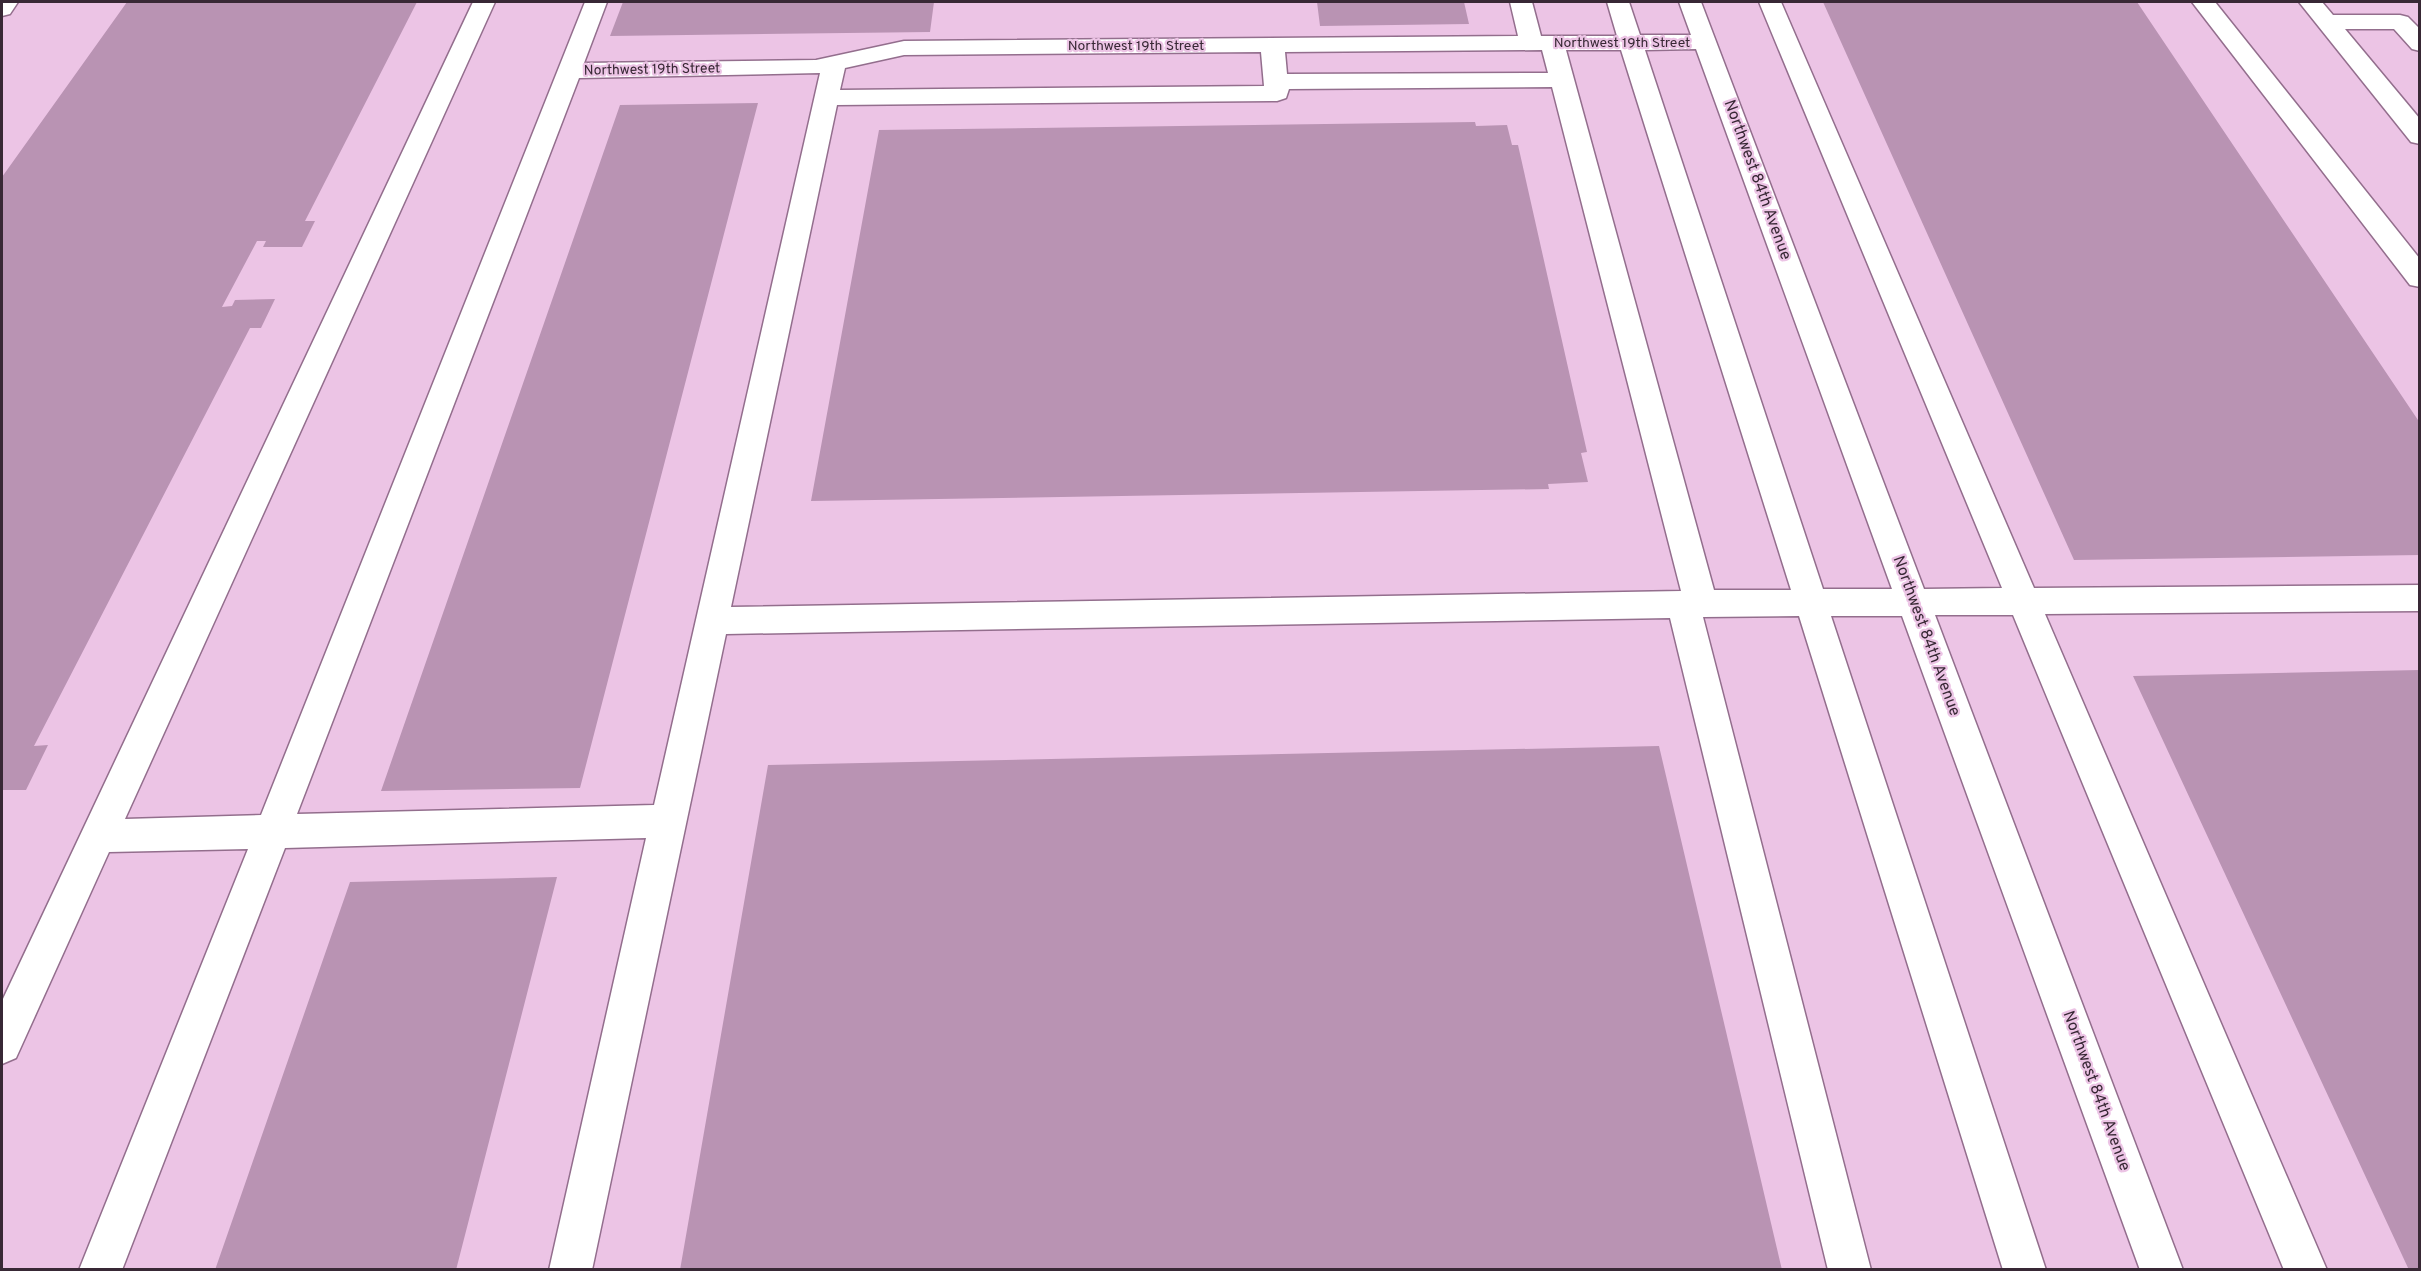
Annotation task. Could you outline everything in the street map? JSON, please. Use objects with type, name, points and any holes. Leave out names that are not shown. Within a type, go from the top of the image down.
[{"type":"street","points":[[2,9],[7,2]]},
{"type":"street","points":[[2,1044],[484,2]]},
{"type":"street","points":[[100,1269],[596,2]]},
{"type":"street","points":[[1521,2],[1562,80],[1692,604],[1850,1269]]},
{"type":"street","points":[[1618,2],[2025,1269]]},
{"type":"street","name":"Northwest 84th Avenue","points":[[1690,2],[2162,1269]]},
{"type":"street","points":[[1770,2],[2306,1269]]},
{"type":"street","points":[[2203,2],[2420,278]]},
{"type":"street","points":[[2310,2],[2417,129]]},
{"type":"street","points":[[2327,22],[2400,22],[2420,44]]},
{"type":"street","name":"Northwest 19th Street","points":[[569,71],[816,67],[904,48],[1706,42]]},
{"type":"street","points":[[826,98],[1276,93],[1272,45]]},
{"type":"street","points":[[570,1269],[834,63]]},
{"type":"street","points":[[1275,82],[1562,80]]},
{"type":"street","points":[[711,621],[1692,604],[2420,598]]},
{"type":"street","points":[[98,836],[667,821]]},
{"type":"building","points":[[127,2],[417,2],[305,221],[315,221],[302,247],[263,247],[266,241],[257,241],[222,307],[232,306],[235,300],[275,299],[261,328],[250,328],[34,746],[48,745],[26,790],[2,790],[2,177]]},
{"type":"building","points":[[623,2],[934,2],[930,32],[610,36]]},
{"type":"building","points":[[1317,2],[1464,2],[1469,24],[1320,26]]},
{"type":"building","points":[[1823,2],[2137,2],[2420,423],[2420,555],[2074,560]]},
{"type":"building","points":[[758,103],[580,788],[381,791],[620,105]]},
{"type":"building","points":[[1475,122],[1476,126],[1507,125],[1512,145],[1518,145],[1587,452],[1581,453],[1588,482],[1548,484],[1549,489],[811,501],[879,130]]},
{"type":"building","points":[[2420,670],[2420,1270],[2409,1270],[2133,676]]},
{"type":"building","points":[[1659,746],[1782,1270],[680,1270],[768,765]]},
{"type":"building","points":[[557,877],[456,1270],[215,1270],[350,882]]}]
